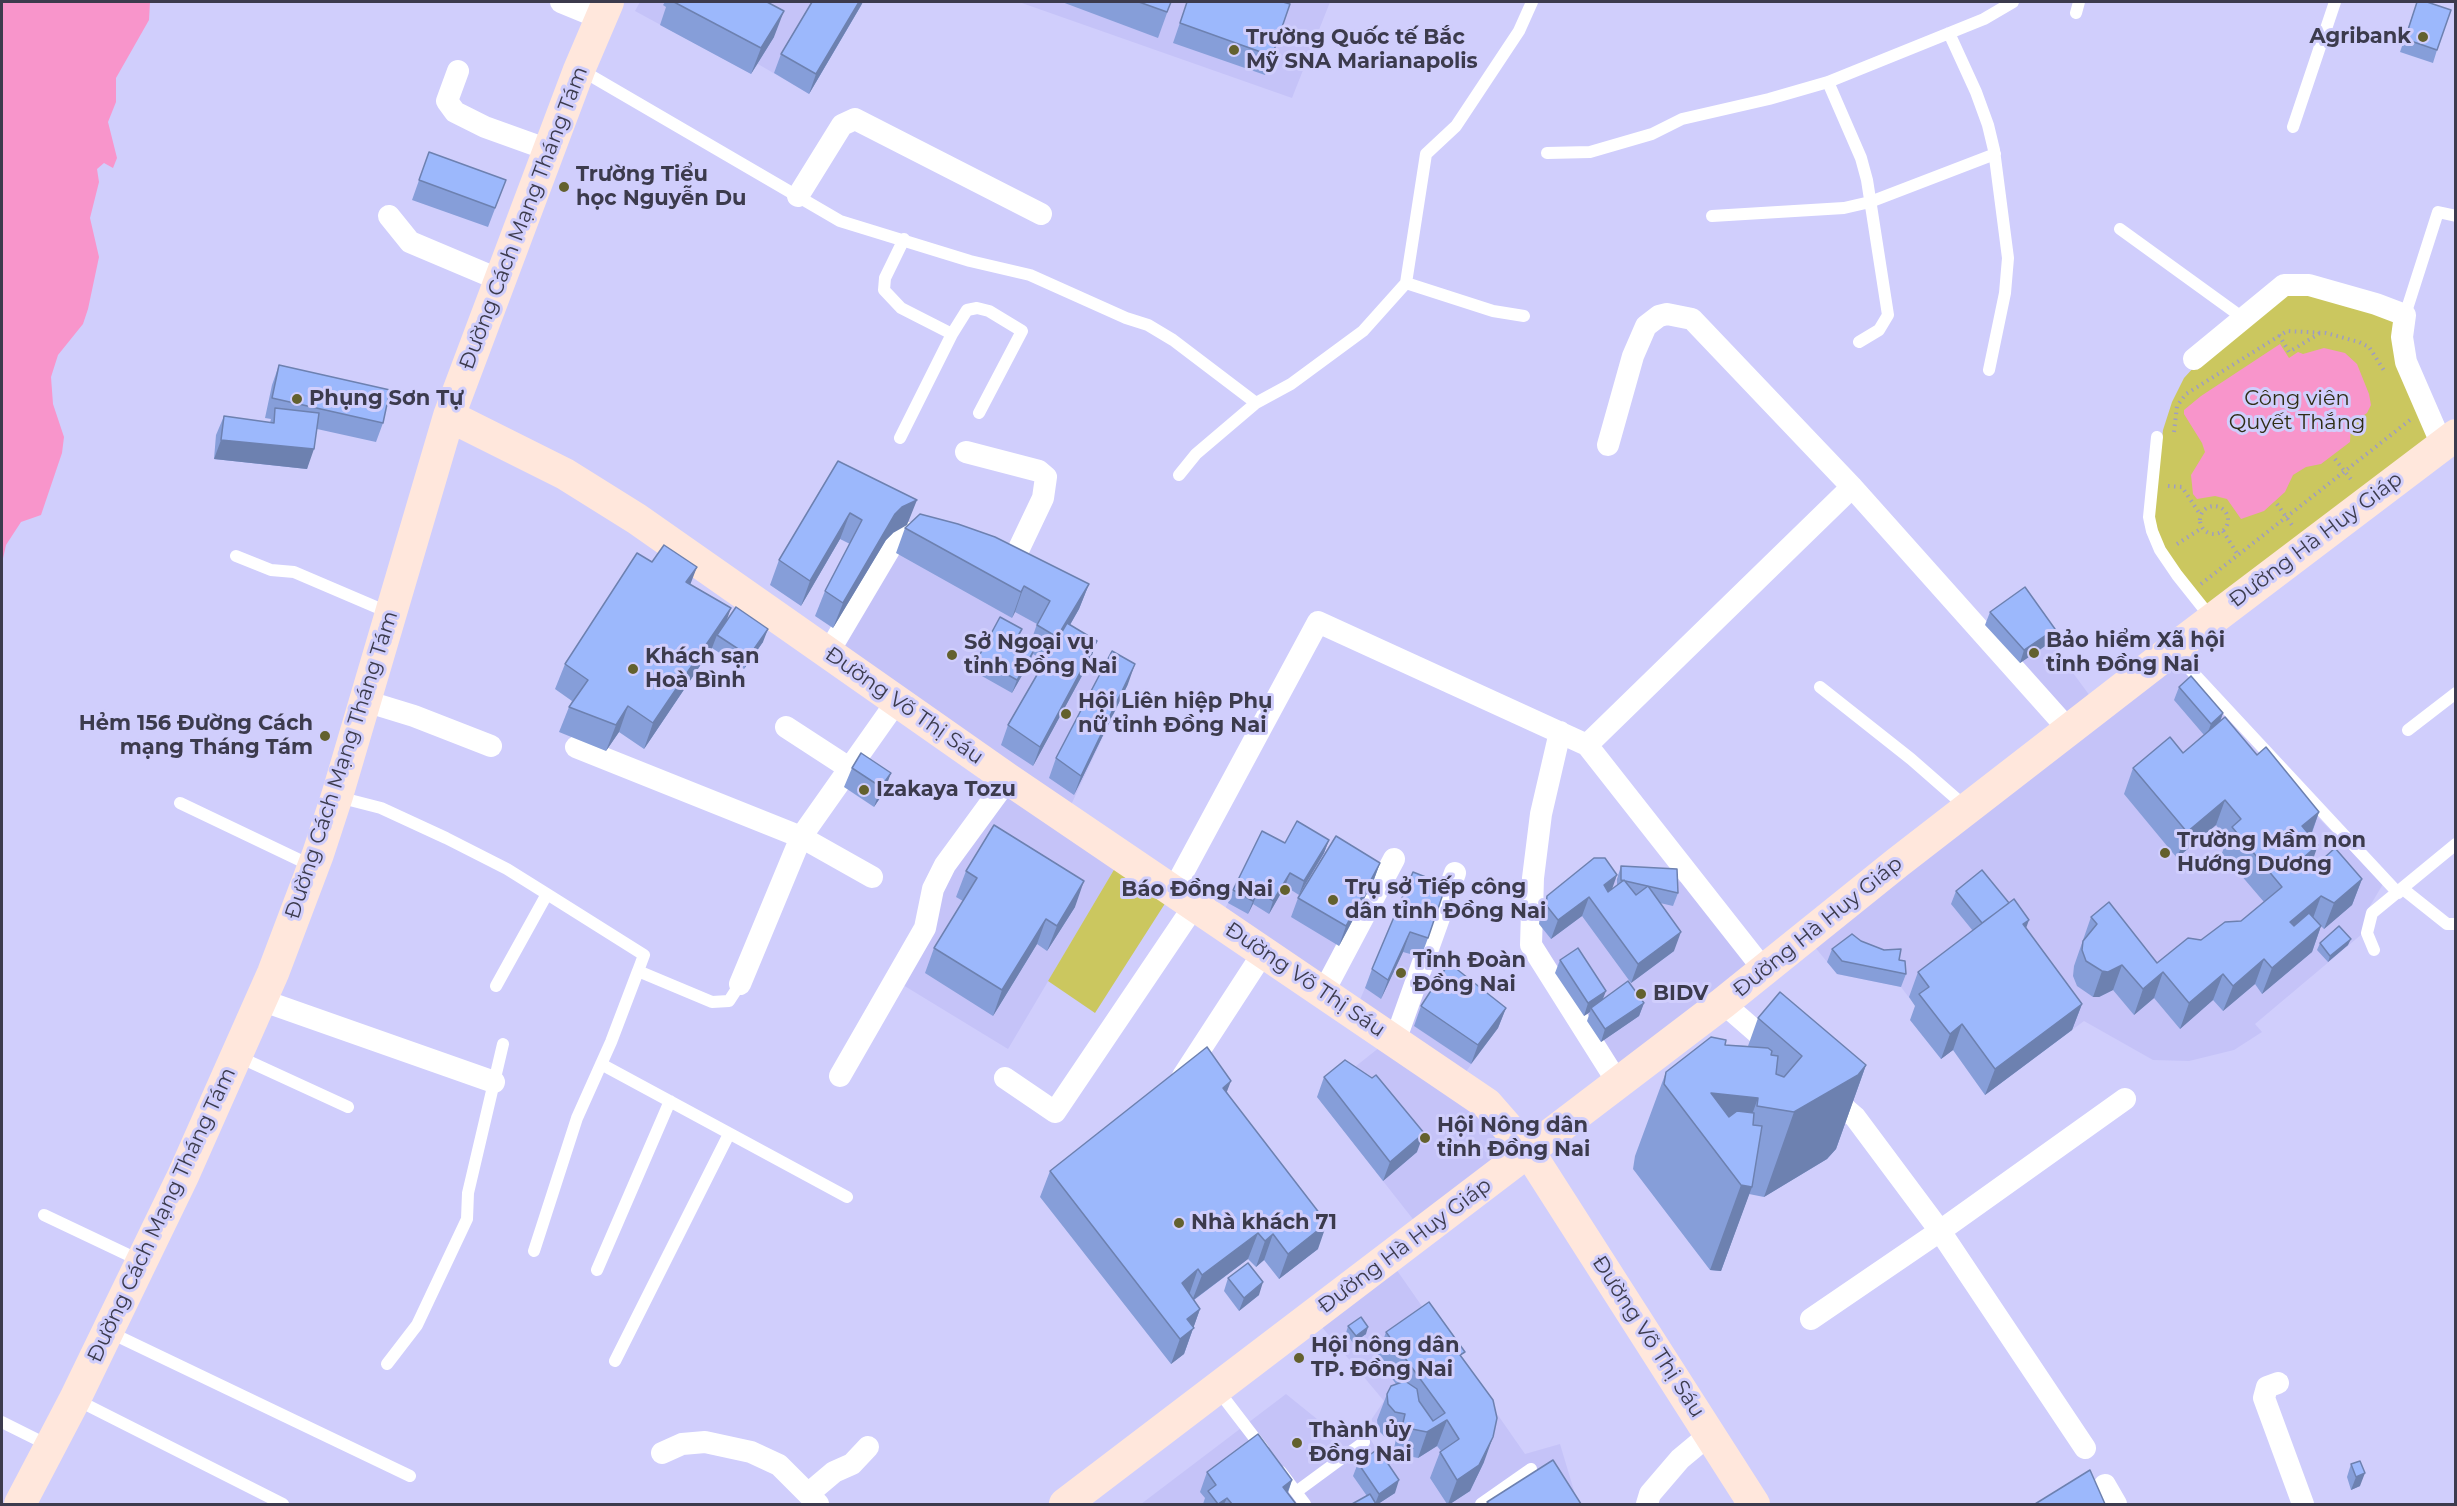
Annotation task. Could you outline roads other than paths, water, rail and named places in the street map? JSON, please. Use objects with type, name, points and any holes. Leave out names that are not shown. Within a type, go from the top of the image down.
[{"type":"main road","name":"Đường Cách Mạng Tháng Tám","points":[[20,1504],[75,1399],[142,1262],[261,1000],[313,867],[337,796],[449,416],[579,70],[604,10]]},
{"type":"main road","name":"Đường Võ Thị Sáu","points":[[449,416],[593,490],[1008,779],[1487,1104],[1529,1152],[1755,1504]]},
{"type":"main road","name":"Đường Hà Huy Giáp","points":[[1065,1504],[1723,1003],[1968,808],[2172,650],[2209,604],[2449,440]]},
{"type":"street","points":[[561,2],[604,10]]},
{"type":"street","points":[[458,71],[447,100],[455,112],[485,127],[549,150]]},
{"type":"street","points":[[798,196],[842,125],[855,119],[1041,214]]},
{"type":"street","points":[[389,216],[410,242],[500,280]]},
{"type":"street","points":[[2194,359],[2278,289],[2293,284],[2331,291],[2405,315],[2402,337],[2406,362],[2449,440]]},
{"type":"street","points":[[1608,445],[1639,339],[1646,326],[1659,316],[1678,316],[1692,320],[1852,487],[2069,730]]},
{"type":"street","points":[[828,652],[897,539],[909,533],[963,546],[1004,563],[1014,559],[1043,498],[1047,481],[1039,471],[966,452]]},
{"type":"street","points":[[1587,745],[1852,487]]},
{"type":"street","points":[[1005,1078],[1055,1112],[1183,899],[1318,622],[1587,745],[1764,970]]},
{"type":"street","points":[[365,701],[414,716],[491,746]]},
{"type":"street","points":[[740,984],[801,837],[897,701]]},
{"type":"street","points":[[786,728],[849,768]]},
{"type":"street","points":[[1560,732],[1541,814],[1533,878],[1531,945],[1618,1083]]},
{"type":"street","points":[[576,747],[801,837],[872,876]]},
{"type":"street","points":[[840,1076],[925,928],[933,889],[945,865],[1008,779]]},
{"type":"street","points":[[1323,993],[1394,859]]},
{"type":"street","points":[[1395,1041],[1455,873]]},
{"type":"street","points":[[1183,1076],[1263,952]]},
{"type":"street","points":[[261,1000],[494,1082]]},
{"type":"street","points":[[1723,1003],[1794,1064]]},
{"type":"street","points":[[1811,1080],[1855,1118],[1940,1231],[2085,1448]]},
{"type":"street","points":[[1811,1319],[1940,1231],[2125,1099]]},
{"type":"street","points":[[2278,1383],[2267,1387],[2264,1398],[2302,1504]]},
{"type":"street","points":[[1647,1504],[1650,1494],[1680,1459],[1710,1434]]},
{"type":"street","points":[[662,1453],[670,1448],[694,1443],[736,1447],[763,1456],[779,1465],[813,1499],[834,1472],[852,1464],[868,1447]]},
{"type":"street","points":[[2104,1485],[2116,1504]]},
{"type":"lane","points":[[1179,475],[1196,454],[1256,403],[1291,384],[1354,338],[1379,316],[1406,283],[1426,154],[1456,126],[1519,31],[1532,2]]},
{"type":"lane","points":[[1547,153],[1590,152],[1652,134],[1682,119],[1769,99],[1828,82],[1984,19],[2013,2]]},
{"type":"lane","points":[[2293,127],[2335,2]]},
{"type":"lane","points":[[1949,33],[1976,92],[1995,154],[2008,277],[1989,370]]},
{"type":"lane","points":[[579,70],[840,221],[970,261],[1051,282],[1126,318],[1148,325],[1173,340],[1256,403]]},
{"type":"lane","points":[[1828,82],[1861,159],[1888,315],[1879,330],[1859,342]]},
{"type":"lane","points":[[1712,216],[1844,208],[1870,202],[1995,154]]},
{"type":"lane","points":[[2405,315],[2438,212],[2456,216]]},
{"type":"lane","points":[[2120,229],[2243,318]]},
{"type":"lane","points":[[904,239],[885,278],[884,290],[901,308],[952,334]]},
{"type":"lane","points":[[1406,283],[1493,311],[1524,316]]},
{"type":"lane","points":[[900,438],[952,334],[967,310],[977,308],[989,311],[1022,331],[979,413]]},
{"type":"lane","points":[[2157,437],[2149,517],[2152,531],[2160,550],[2177,575],[2209,604]]},
{"type":"lane","points":[[236,556],[263,568],[294,572],[391,613]]},
{"type":"lane","points":[[2172,650],[2400,891],[2447,924],[2456,924]]},
{"type":"lane","points":[[1820,687],[1911,759],[1968,808]]},
{"type":"lane","points":[[2408,730],[2456,693]]},
{"type":"lane","points":[[337,796],[381,808],[507,869],[644,955],[577,1118],[534,1251]]},
{"type":"lane","points":[[180,803],[313,867]]},
{"type":"lane","points":[[2374,950],[2367,933],[2372,913],[2456,844]]},
{"type":"lane","points":[[496,986],[547,894]]},
{"type":"lane","points":[[638,971],[712,1002],[729,1001],[740,984]]},
{"type":"lane","points":[[387,1364],[417,1325],[466,1220],[468,1193],[503,1044]]},
{"type":"lane","points":[[236,1056],[348,1107]]},
{"type":"lane","points":[[601,1064],[847,1197]]},
{"type":"lane","points":[[597,1270],[670,1101]]},
{"type":"lane","points":[[615,1361],[729,1134]]},
{"type":"lane","points":[[44,1215],[142,1262]]},
{"type":"lane","points":[[108,1332],[410,1476]]},
{"type":"lane","points":[[1217,1389],[1305,1504]]},
{"type":"lane","points":[[75,1399],[283,1504]]},
{"type":"lane","points":[[2,1422],[51,1446]]},
{"type":"lane","points":[[1296,1492],[1364,1442]]},
{"type":"lane","points":[[1481,1504],[1531,1469]]},
{"type":"place","name":"Agribank","points":[[2423,37]]},
{"type":"place","name":"Trường Quốc tế Bắc Mỹ SNA Marianapolis","points":[[1234,50]]},
{"type":"place","name":"Trường Tiểu học Nguyễn Du","points":[[564,187]]},
{"type":"place","name":"Phụng Sơn Tự","points":[[297,399]]},
{"type":"place","name":"Bảo hiểm Xã hội tỉnh Đồng Nai","points":[[2034,653]]},
{"type":"place","name":"Sở Ngoại vụ tỉnh Đồng Nai","points":[[952,655]]},
{"type":"place","name":"Khách sạn Hoà Bình","points":[[633,669]]},
{"type":"place","name":"Hội Liên hiệp Phụ nữ tỉnh Đồng Nai","points":[[1066,714]]},
{"type":"place","name":"Hẻm 156 Đường Cách mạng Tháng Tám","points":[[325,736]]},
{"type":"place","name":"Izakaya Tozu","points":[[864,790]]},
{"type":"place","name":"Trường Mầm non Hướng Dương","points":[[2165,853]]},
{"type":"place","name":"Báo Đồng Nai","points":[[1285,890]]},
{"type":"place","name":"Trụ sở Tiếp công dân tỉnh Đồng Nai","points":[[1333,900]]},
{"type":"place","name":"Tỉnh Đoàn Đồng Nai","points":[[1401,973]]},
{"type":"place","name":"BIDV","points":[[1641,994]]},
{"type":"place","name":"Hội Nông dân tỉnh Đồng Nai","points":[[1425,1138]]},
{"type":"place","name":"Nhà khách 71","points":[[1179,1223]]},
{"type":"place","name":"Hội nông dân TP. Đồng Nai","points":[[1299,1358]]},
{"type":"place","name":"Thành ủy Đồng Nai","points":[[1297,1443]]},
{"type":"park label","name":"Công viên Quyết Thắng","points":[[2297,411]]}]
